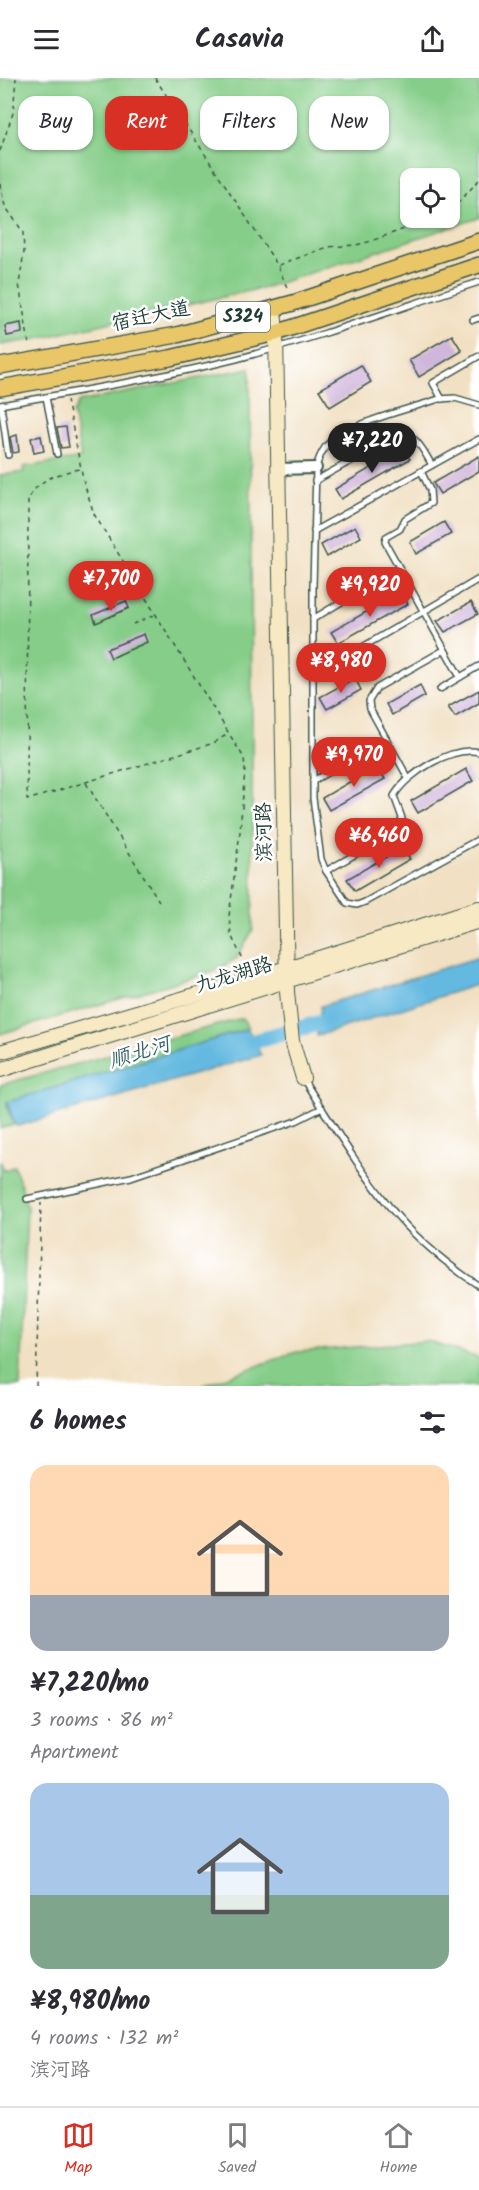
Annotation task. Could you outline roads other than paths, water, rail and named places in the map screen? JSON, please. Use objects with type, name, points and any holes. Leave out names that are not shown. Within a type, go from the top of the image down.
[{"type":"main road","name":"宿迁大道","points":[[0,366],[177,335],[274,309],[479,241]]},
{"type":"main road","name":"S324","points":[[0,388],[277,340],[479,265]]},
{"type":"street","name":"滨河路","points":[[274,309],[277,340],[287,974],[292,1041],[303,1078]]},
{"type":"street","points":[[278,469],[316,468]]},
{"type":"street","name":"九龙湖路","points":[[0,1070],[479,908]]},
{"type":"street","name":"九龙湖路","points":[[0,1052],[251,978],[287,974],[479,921]]},
{"type":"lane","points":[[8,455],[0,405],[178,372],[277,340],[479,282]]},
{"type":"lane","points":[[442,399],[433,383],[479,356]]},
{"type":"lane","points":[[46,397],[57,454]]},
{"type":"lane","points":[[479,403],[455,398],[442,399],[346,430],[320,455],[315,481],[313,619],[313,781],[321,859],[343,901],[352,905],[357,904],[479,839]]},
{"type":"lane","points":[[315,481],[403,434],[412,436],[418,442],[432,465]]},
{"type":"lane","points":[[314,531],[479,439]]},
{"type":"lane","points":[[421,471],[430,490],[431,502],[405,519],[400,529],[384,540],[460,677]]},
{"type":"lane","points":[[313,619],[399,568]]},
{"type":"lane","points":[[313,676],[479,579]]},
{"type":"lane","points":[[408,778],[368,705],[370,696],[377,688],[444,650]]},
{"type":"lane","points":[[440,689],[479,666]]},
{"type":"lane","points":[[313,781],[386,738]]},
{"type":"lane","points":[[326,871],[398,830],[402,818],[394,796],[408,778],[450,754],[466,751],[479,752]]},
{"type":"lane","name":"滨河路","points":[[303,1078],[359,1166],[390,1208],[449,1265],[479,1286]]},
{"type":"lane","points":[[27,1199],[131,1177],[285,1125],[322,1108]]},
{"type":"water","points":[[479,957],[479,984],[317,1036],[321,1006]]},
{"type":"water","points":[[248,1029],[261,1055],[18,1126],[14,1124],[7,1102]]},
{"type":"waterway","name":"顺北河","points":[[299,1029],[339,1017]]},
{"type":"waterway","name":"顺北河","points":[[232,1048],[283,1033]]}]
